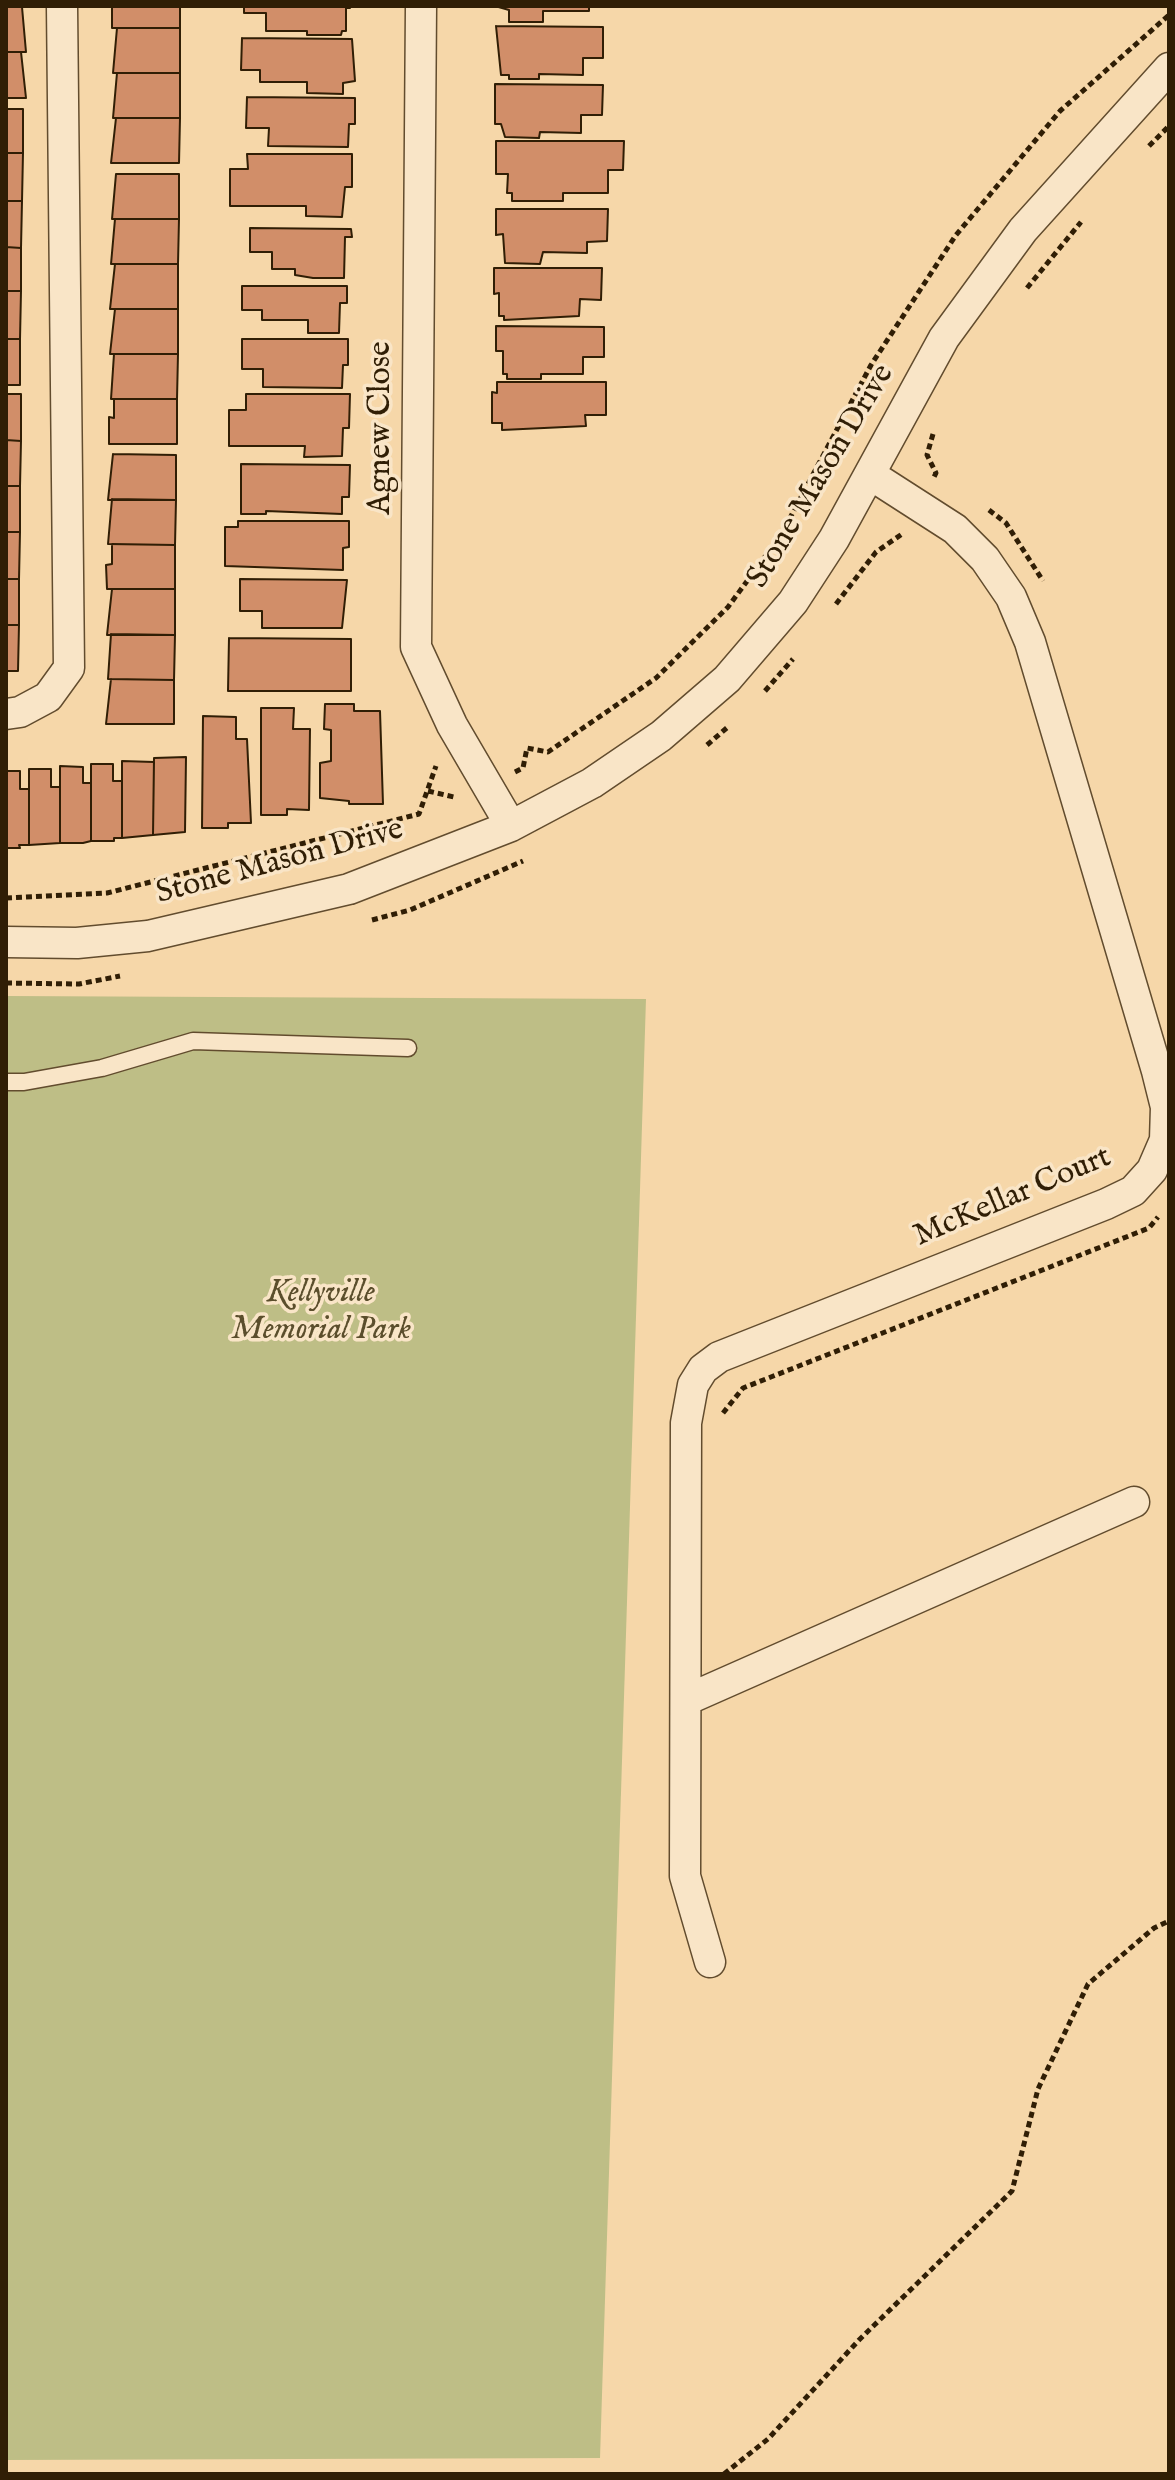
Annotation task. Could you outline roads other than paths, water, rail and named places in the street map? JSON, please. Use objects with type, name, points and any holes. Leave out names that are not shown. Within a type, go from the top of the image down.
[{"type":"street","points":[[6,714],[20,712],[48,697],[69,668],[62,6]]},
{"type":"street","name":"Agnew Close","points":[[421,6],[416,647],[452,725],[511,826]]},
{"type":"street","name":"Stone Mason Drive","points":[[9,945],[120,939],[214,923],[349,889],[511,826],[592,783],[661,736],[727,679],[793,602],[871,475],[944,338],[1032,219],[1166,74]]},
{"type":"street","name":"McKellar Court","points":[[710,1962],[685,1876],[686,1423],[693,1385],[703,1369],[719,1357],[1133,1191],[1152,1170],[1165,1140],[1166,1107],[1157,1071],[1030,642],[1011,597],[985,559],[955,529],[871,475]]},
{"type":"street","points":[[686,1700],[1134,1502]]},
{"type":"lane","points":[[6,1082],[24,1082],[102,1068],[193,1041],[408,1048]]},
{"type":"park label","name":"Kellyville Memorial Park","points":[[321,1312]]}]
